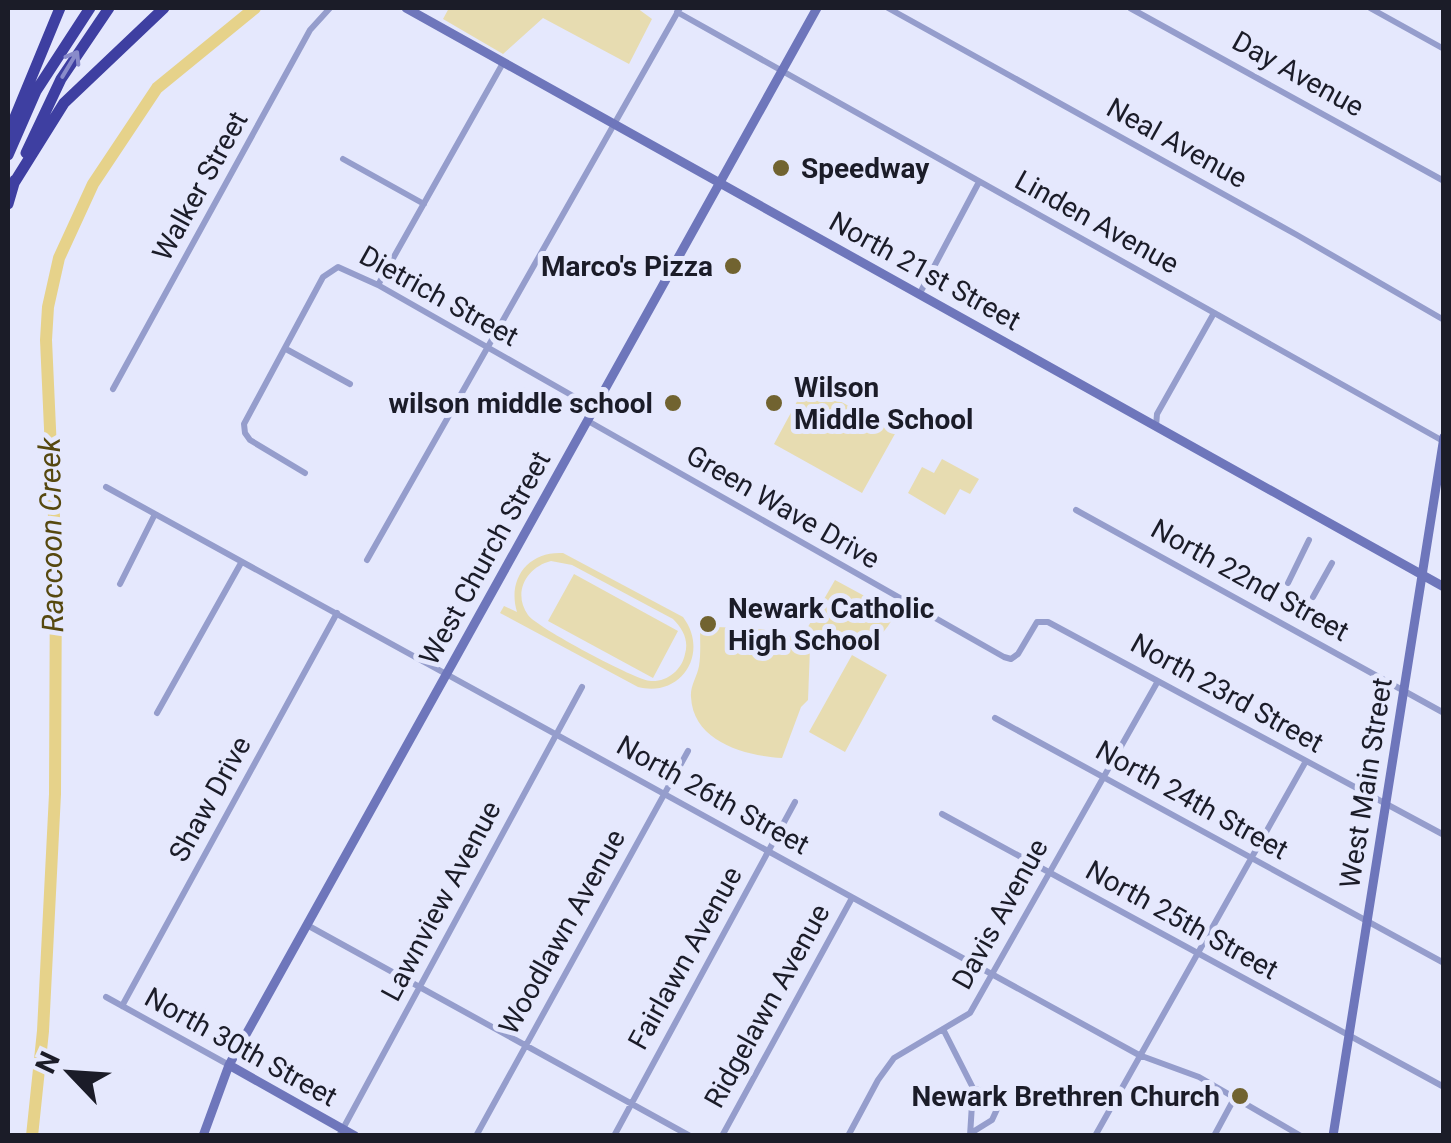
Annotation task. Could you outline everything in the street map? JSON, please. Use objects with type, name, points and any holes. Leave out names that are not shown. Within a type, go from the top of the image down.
[{"type":"highway","points":[[8,134],[60,8]]},
{"type":"highway","points":[[8,154],[36,91],[90,8]]},
{"type":"highway","points":[[8,204],[32,136],[62,78],[109,8]]},
{"type":"highway","points":[[14,184],[64,102],[164,8]]},
{"type":"main road","name":"North 21st Street","points":[[406,8],[1444,588]]},
{"type":"main road","name":"West Church Street","points":[[203,1136],[229,1065],[817,8]]},
{"type":"main road","name":"West Main Street","points":[[1333,1136],[1443,439]]},
{"type":"main road","name":"North 30th Street","points":[[229,1065],[340,1132],[355,1136]]},
{"type":"street","name":"Walker Street","points":[[113,389],[310,30],[330,8]]},
{"type":"street","name":"Neal Avenue","points":[[888,8],[1444,320]]},
{"type":"street","name":"Day Avenue","points":[[1130,8],[1444,180]]},
{"type":"street","points":[[1370,8],[1444,49]]},
{"type":"street","points":[[367,560],[678,10]]},
{"type":"street","name":"Linden Avenue","points":[[678,10],[1443,439]]},
{"type":"street","points":[[378,284],[504,62]]},
{"type":"street","points":[[343,160],[424,204]]},
{"type":"street","points":[[920,293],[979,182]]},
{"type":"street","name":"Dietrich Street","points":[[305,472],[250,440],[244,430],[319,284],[330,271],[341,267],[378,284],[594,408]]},
{"type":"street","points":[[1156,426],[1156,414],[1214,313]]},
{"type":"street","points":[[286,349],[350,384]]},
{"type":"street","name":"Green Wave Drive","points":[[587,420],[1011,659],[1037,622],[1048,622]]},
{"type":"street","points":[[1438,471],[1444,460]]},
{"type":"street","name":"North 26th Street","points":[[106,487],[1139,1055],[1198,1077],[1301,1136]]},
{"type":"street","name":"North 22nd Street","points":[[1076,510],[1444,713]]},
{"type":"street","points":[[120,584],[156,514]]},
{"type":"street","points":[[1288,583],[1309,540]]},
{"type":"street","points":[[157,713],[242,563]]},
{"type":"street","points":[[1313,597],[1332,563]]},
{"type":"street","name":"Shaw Drive","points":[[122,1006],[337,614]]},
{"type":"street","name":"North 23rd Street","points":[[1048,622],[1444,835]]},
{"type":"street","name":"Davis Avenue","points":[[848,1136],[894,1058],[970,1013],[1158,681]]},
{"type":"street","name":"Lawnview Avenue","points":[[340,1132],[582,687]]},
{"type":"street","name":"North 24th Street","points":[[996,718],[1444,963]]},
{"type":"street","name":"Woodlawn Avenue","points":[[476,1136],[688,751]]},
{"type":"street","points":[[1094,1136],[1306,761]]},
{"type":"street","name":"Fairlawn Avenue","points":[[614,1136],[796,802]]},
{"type":"street","name":"North 25th Street","points":[[942,814],[1444,1087]]},
{"type":"street","name":"Ridgelawn Avenue","points":[[722,1136],[852,898]]},
{"type":"street","points":[[307,925],[690,1136]]},
{"type":"street","name":"North 30th Street","points":[[106,997],[229,1065]]},
{"type":"street","points":[[943,1029],[973,1088],[970,1134]]},
{"type":"street","points":[[970,1134],[992,1120],[998,1106],[992,1094],[973,1088]]},
{"type":"street","points":[[1214,1136],[1235,1098]]},
{"type":"shaded area","points":[[449,8],[637,8],[652,19],[629,64],[543,18],[503,54],[443,19]]},
{"type":"shaded area","points":[[807,383],[896,432],[862,493],[774,444]]},
{"type":"shaded area","points":[[942,459],[979,479],[970,494],[960,489],[945,515],[908,493],[922,467],[934,473]]},
{"type":"shaded area","points":[[563,553],[683,617],[693,645],[687,670],[667,686],[638,687],[500,613],[504,606],[517,612],[515,589],[523,569],[551,554]],"holes":[[[551,561],[572,565],[673,619],[686,644],[677,670],[663,679],[642,679],[567,641],[528,615],[521,598],[529,575]]]},
{"type":"shaded area","points":[[574,574],[678,631],[653,678],[548,621]]},
{"type":"shaded area","points":[[835,580],[896,613],[877,638],[855,652],[830,650],[805,632]]},
{"type":"shaded area","points":[[700,626],[773,631],[810,648],[808,700],[801,707],[782,758],[738,750],[711,736],[701,725],[691,697],[700,661]]},
{"type":"shaded area","points":[[852,655],[887,675],[845,752],[809,732]]},
{"type":"waterway","name":"Raccoon Creek","points":[[32,1136],[43,1031],[55,794],[56,561],[46,340],[48,307],[59,258],[93,184],[157,88],[255,8]]},
{"type":"place","name":"Speedway","points":[[781,168]]},
{"type":"place","name":"Marco's Pizza","points":[[733,266]]},
{"type":"place","name":"wilson middle school","points":[[673,403]]},
{"type":"place","name":"Wilson Middle School","points":[[774,403]]},
{"type":"place","name":"Newark Catholic High School","points":[[708,624]]},
{"type":"place","name":"Newark Brethren Church","points":[[1240,1096]]}]
